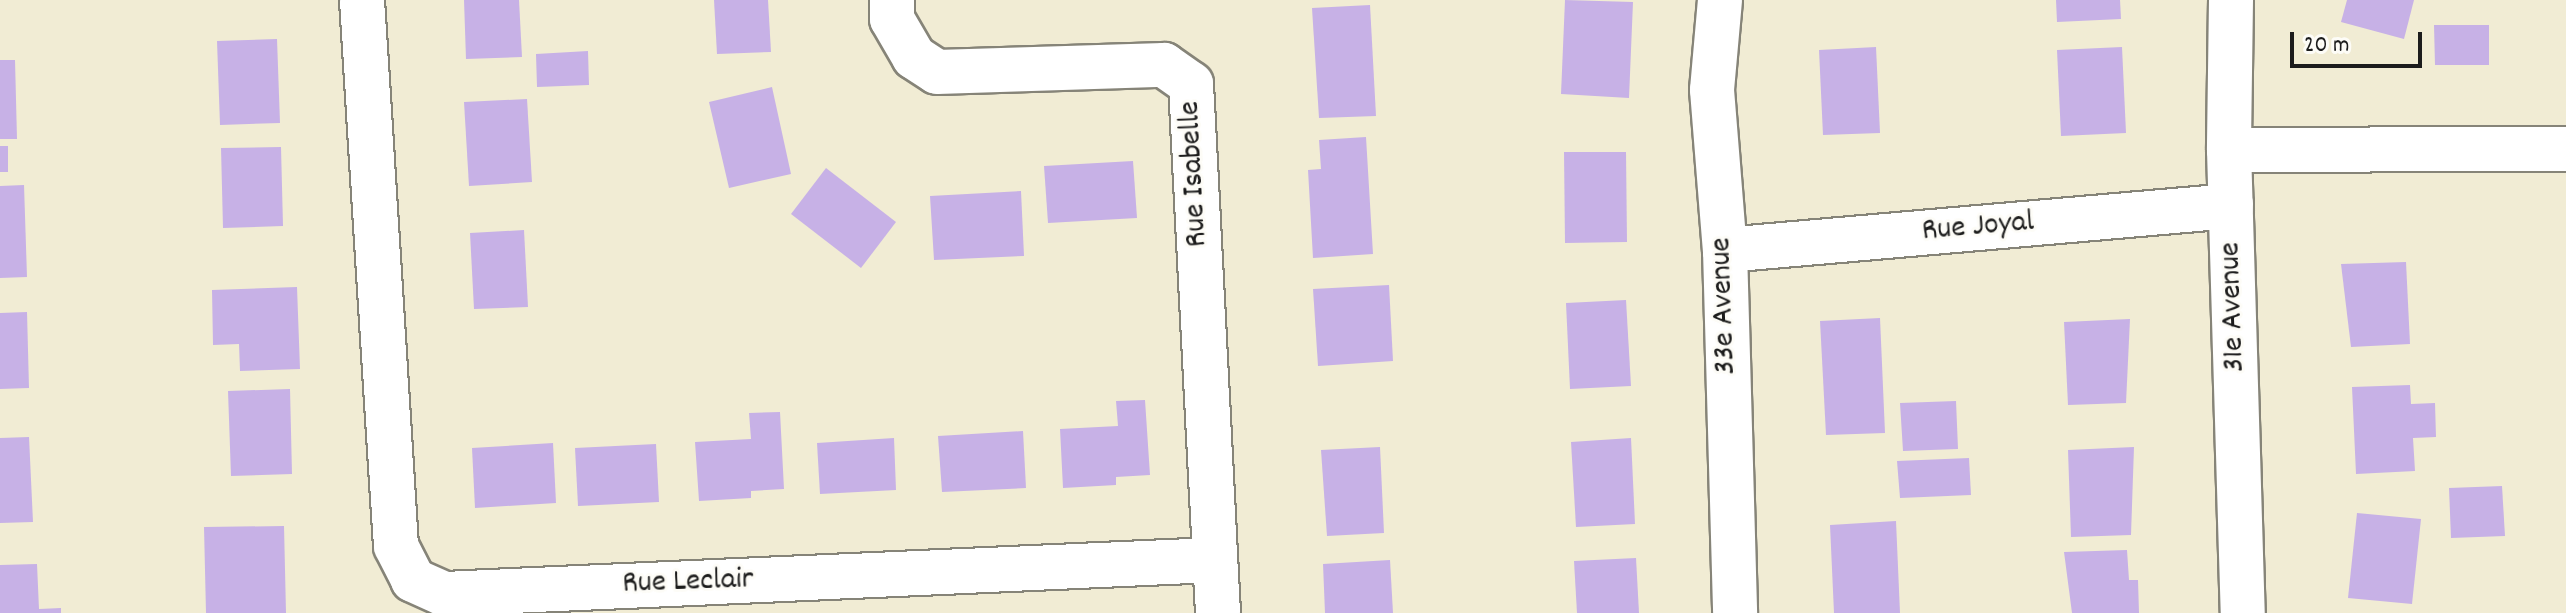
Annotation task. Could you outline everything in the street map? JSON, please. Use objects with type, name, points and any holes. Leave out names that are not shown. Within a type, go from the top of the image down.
[{"type":"street","name":"Rue Leclair","points":[[362,0],[396,546],[413,580],[444,594],[1214,560]]},
{"type":"street","name":"Rue Isabelle","points":[[892,0],[892,19],[914,57],[937,72],[1164,65],[1191,84],[1218,613]]},
{"type":"street","name":"33e Avenue","points":[[1720,0],[1712,90],[1725,250],[1735,613]]},
{"type":"street","name":"31e Avenue","points":[[2231,0],[2229,150],[2243,613]]},
{"type":"street","points":[[2229,150],[2566,149]]},
{"type":"street","name":"Rue Joyal","points":[[1725,250],[2231,206]]},
{"type":"building","points":[[464,0],[519,0],[522,57],[466,59]]},
{"type":"building","points":[[714,0],[768,0],[771,52],[717,54]]},
{"type":"building","points":[[1565,0],[1633,2],[1629,98],[1561,94]]},
{"type":"building","points":[[2056,0],[2120,0],[2121,19],[2057,22]]},
{"type":"building","points":[[2347,0],[2414,0],[2404,39],[2341,22]]},
{"type":"building","points":[[1370,5],[1376,116],[1319,118],[1312,8]]},
{"type":"building","points":[[2434,25],[2489,25],[2489,65],[2435,65]]},
{"type":"building","points":[[277,39],[280,123],[220,125],[217,41]]},
{"type":"building","points":[[1876,47],[1880,133],[1823,135],[1819,50]]},
{"type":"building","points":[[2122,47],[2126,133],[2061,136],[2057,50]]},
{"type":"building","points":[[588,51],[589,85],[537,87],[536,54]]},
{"type":"building","points":[[0,60],[15,60],[17,139],[0,139]]},
{"type":"building","points":[[772,87],[791,174],[729,188],[709,102]]},
{"type":"building","points":[[527,99],[532,182],[469,186],[464,102]]},
{"type":"building","points":[[1366,137],[1373,254],[1313,258],[1308,170],[1321,169],[1319,140]]},
{"type":"building","points":[[0,146],[8,146],[8,172],[0,172]]},
{"type":"building","points":[[281,147],[283,226],[223,228],[221,148]]},
{"type":"building","points":[[1564,152],[1626,152],[1627,242],[1565,243]]},
{"type":"building","points":[[1133,161],[1137,218],[1048,223],[1044,166]]},
{"type":"building","points":[[826,168],[896,222],[861,268],[791,214]]},
{"type":"building","points":[[24,185],[27,277],[0,278],[0,186]]},
{"type":"building","points":[[1021,191],[1024,256],[934,260],[930,196]]},
{"type":"building","points":[[524,230],[528,307],[474,309],[470,233]]},
{"type":"building","points":[[2406,262],[2410,344],[2351,347],[2341,264]]},
{"type":"building","points":[[1389,285],[1393,361],[1318,366],[1313,289]]},
{"type":"building","points":[[297,287],[300,369],[240,371],[239,344],[213,345],[212,290]]},
{"type":"building","points":[[1626,300],[1631,386],[1570,389],[1566,303]]},
{"type":"building","points":[[27,312],[29,388],[0,389],[0,313]]},
{"type":"building","points":[[1880,318],[1885,433],[1826,435],[1820,321]]},
{"type":"building","points":[[2130,319],[2126,403],[2068,405],[2064,322]]},
{"type":"building","points":[[2410,385],[2411,404],[2435,403],[2436,437],[2413,438],[2415,471],[2356,474],[2352,387]]},
{"type":"building","points":[[290,389],[292,474],[231,476],[228,391]]},
{"type":"building","points":[[1145,400],[1150,475],[1116,477],[1116,485],[1063,488],[1060,429],[1118,426],[1116,401]]},
{"type":"building","points":[[1956,401],[1958,449],[1903,451],[1900,403]]},
{"type":"building","points":[[780,412],[784,489],[751,491],[751,498],[699,501],[695,442],[751,439],[749,413]]},
{"type":"building","points":[[1023,431],[1026,488],[942,492],[938,436]]},
{"type":"building","points":[[29,437],[33,522],[0,523],[0,438]]},
{"type":"building","points":[[894,438],[896,490],[820,494],[817,443]]},
{"type":"building","points":[[1631,438],[1635,524],[1576,527],[1571,442]]},
{"type":"building","points":[[553,443],[556,503],[475,508],[472,448]]},
{"type":"building","points":[[656,444],[659,502],[578,506],[575,448]]},
{"type":"building","points":[[1380,447],[1384,533],[1327,536],[1321,450]]},
{"type":"building","points":[[2134,447],[2131,535],[2071,537],[2068,450]]},
{"type":"building","points":[[1969,458],[1971,495],[1900,498],[1897,461]]},
{"type":"building","points":[[2502,486],[2505,536],[2451,538],[2449,488]]},
{"type":"building","points":[[2357,513],[2421,519],[2412,604],[2348,598]]},
{"type":"building","points":[[1896,521],[1900,613],[1834,613],[1830,525]]},
{"type":"building","points":[[284,526],[286,613],[206,613],[204,527]]},
{"type":"building","points":[[2127,550],[2129,580],[2138,580],[2139,613],[2072,613],[2064,552]]},
{"type":"building","points":[[1636,558],[1639,613],[1577,613],[1574,561]]},
{"type":"building","points":[[1390,560],[1393,613],[1325,613],[1323,564]]},
{"type":"building","points":[[37,564],[39,609],[61,608],[61,613],[0,613],[0,565]]}]
